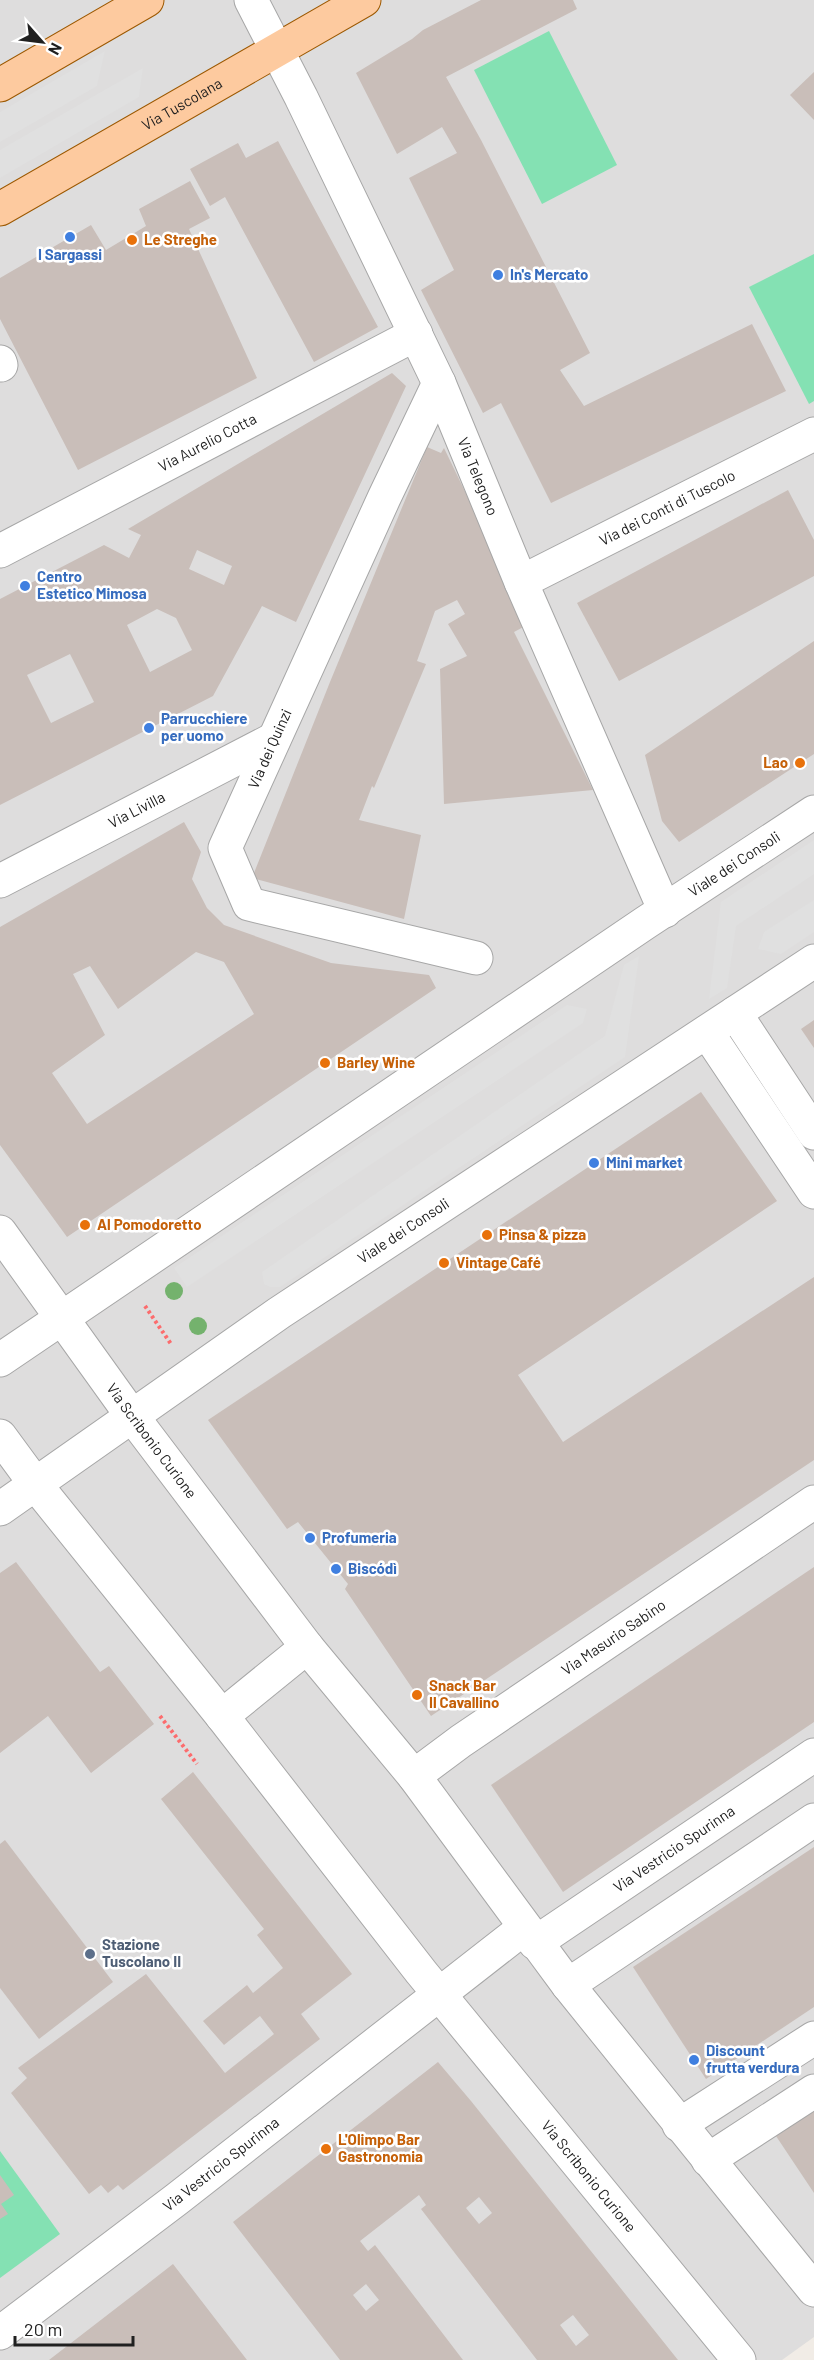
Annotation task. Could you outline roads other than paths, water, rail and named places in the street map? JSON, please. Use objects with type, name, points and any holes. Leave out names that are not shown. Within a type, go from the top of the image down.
[{"type":"main road","points":[[0,85],[147,0]]},
{"type":"main road","name":"Via Tuscolana","points":[[0,209],[364,0]]},
{"type":"street","name":"Via Telegono","points":[[251,0],[278,49],[440,383],[521,582],[665,910]]},
{"type":"street","name":"Via Aurelio Cotta","points":[[0,551],[416,334]]},
{"type":"street","name":"Via dei Quinzi","points":[[440,383],[384,498],[225,848],[249,904],[476,958]]},
{"type":"street","name":"Via dei Conti di Tuscolo","points":[[521,582],[814,435]]},
{"type":"street","name":"Via Livilla","points":[[0,881],[274,739]]},
{"type":"street","name":"Viale dei Consoli","points":[[0,1360],[665,910],[814,812]]},
{"type":"street","name":"Viale dei Consoli","points":[[0,1509],[279,1313],[814,961]]},
{"type":"street","points":[[735,1013],[814,1133]]},
{"type":"street","points":[[708,1032],[814,1192]]},
{"type":"street","name":"Via Scribonio Curione","points":[[0,1232],[132,1416],[307,1647],[414,1776],[568,1985],[814,2290]]},
{"type":"street","name":"Via Scribonio Curione","points":[[0,1436],[36,1485],[222,1716],[439,1994],[739,2360]]},
{"type":"street","name":"Via Masurio Sabino","points":[[414,1776],[461,1741],[814,1502]]},
{"type":"street","points":[[222,1716],[307,1647]]},
{"type":"street","name":"Via Vestricio Spurinna","points":[[529,1935],[814,1755]]},
{"type":"street","points":[[568,1985],[814,1820]]},
{"type":"street","points":[[439,1994],[529,1935]]},
{"type":"street","name":"Via Vestricio Spurinna","points":[[0,2332],[177,2199],[439,1994]]},
{"type":"street","points":[[680,2125],[814,2038]]},
{"type":"street","points":[[708,2160],[814,2091]]},
{"type":"place","name":"I Sargassi","points":[[70,237]]},
{"type":"place","name":"Le Streghe","points":[[132,240]]},
{"type":"place","name":"In's Mercato","points":[[498,275]]},
{"type":"place","name":"Centro Estetico Mimosa","points":[[25,586]]},
{"type":"place","name":"Parrucchiere per uomo","points":[[149,728]]},
{"type":"place","name":"Lao","points":[[800,763]]},
{"type":"place","name":"Barley Wine","points":[[325,1063]]},
{"type":"place","name":"Mini market","points":[[594,1163]]},
{"type":"place","name":"Al Pomodoretto","points":[[85,1225]]},
{"type":"place","name":"Pinsa & pizza","points":[[487,1235]]},
{"type":"place","name":"Vintage Café","points":[[444,1263]]},
{"type":"place","name":"Profumeria","points":[[310,1538]]},
{"type":"place","name":"Biscódì","points":[[336,1569]]},
{"type":"place","name":"Snack Bar Il Cavallino","points":[[417,1695]]},
{"type":"place","name":"Stazione Tuscolano II","points":[[90,1954]]},
{"type":"place","name":"Discount frutta verdura","points":[[694,2060]]},
{"type":"place","name":"L'Olimpo Bar Gastronomia","points":[[326,2149]]}]
